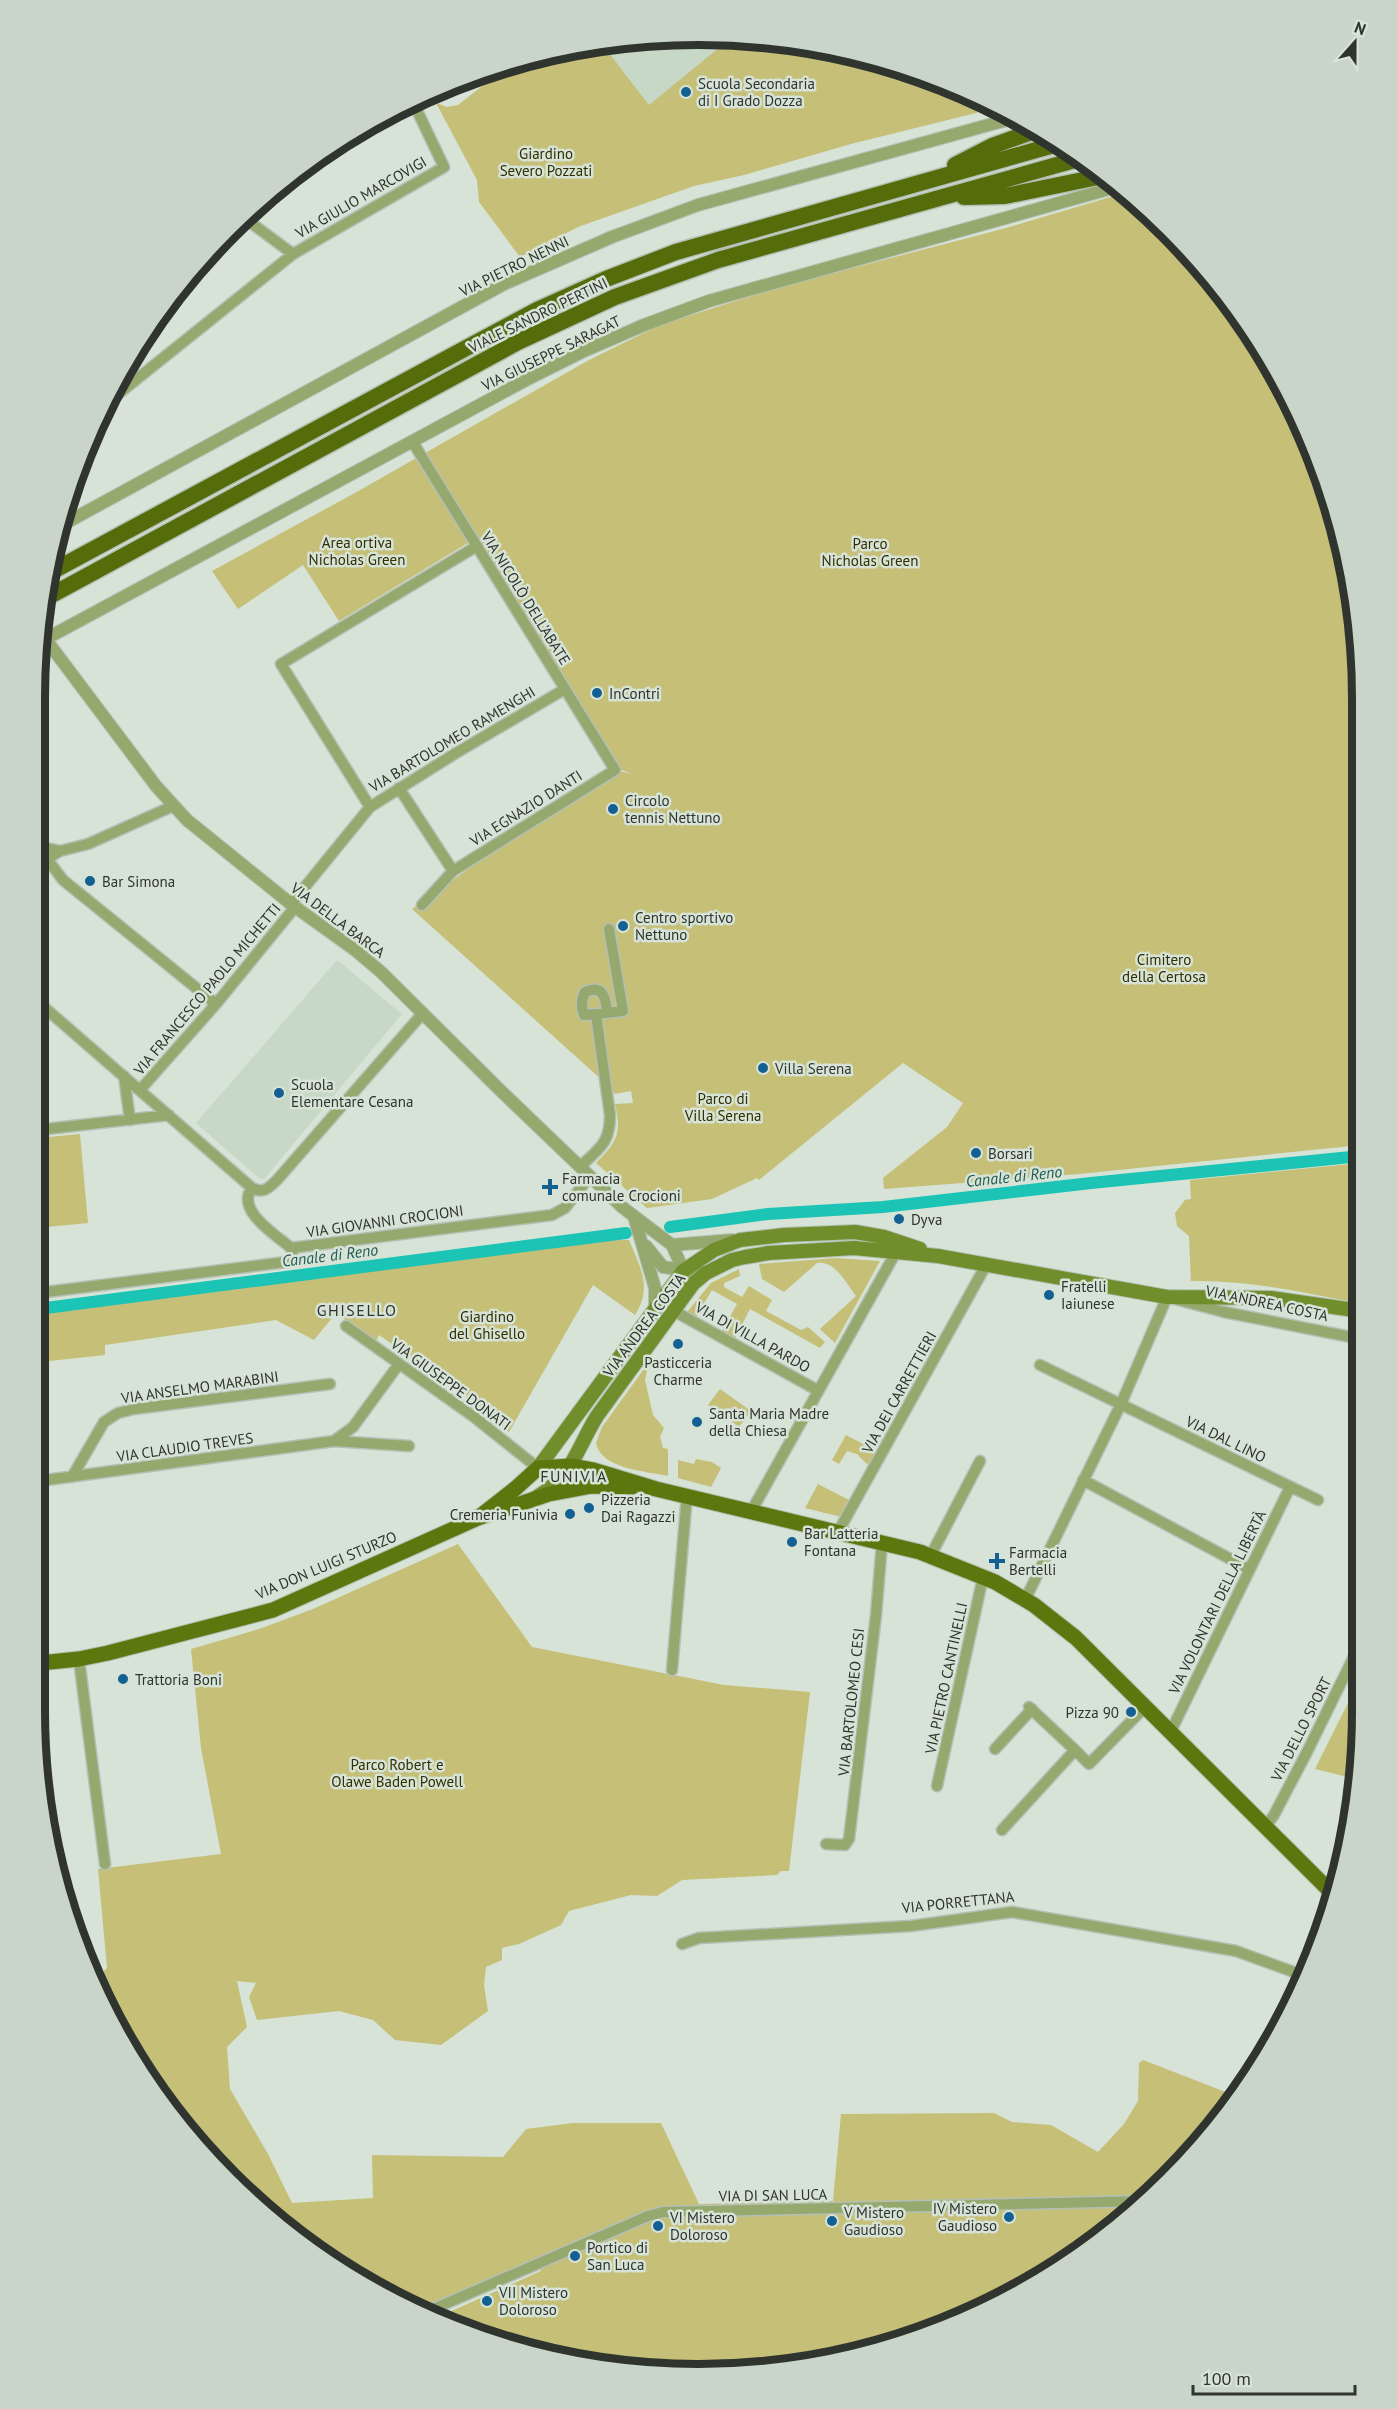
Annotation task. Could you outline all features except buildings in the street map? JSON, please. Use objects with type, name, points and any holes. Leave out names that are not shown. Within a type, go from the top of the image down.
[{"type":"highway","points":[[924,182],[992,146],[1026,134]]},
{"type":"highway","name":"VIALE SANDRO PERTINI","points":[[59,568],[537,310],[606,279],[696,246],[1048,147]]},
{"type":"highway","name":"VIALE SANDRO PERTINI","points":[[54,594],[518,342],[581,311],[718,260],[1070,161]]},
{"type":"highway","points":[[942,197],[1005,196],[1093,178]]},
{"type":"main road","name":"VIA ANDREA COSTA","points":[[538,1468],[682,1271],[714,1250],[740,1240],[833,1231],[884,1237],[938,1256]]},
{"type":"main road","name":"VIA ANDREA COSTA","points":[[536,1498],[572,1466],[583,1438],[597,1416],[684,1296],[706,1274],[732,1260],[756,1254],[846,1247],[938,1256],[1167,1297],[1271,1298],[1352,1310]]},
{"type":"main road","points":[[538,1468],[572,1466],[593,1470],[656,1488],[931,1555],[983,1576],[1025,1599],[1076,1638],[1327,1888]]},
{"type":"main road","name":"VIA DON LUIGI STURZO","points":[[478,1518],[538,1468]]},
{"type":"main road","points":[[536,1498],[560,1491],[592,1486],[656,1488]]},
{"type":"main road","name":"VIA DON LUIGI STURZO","points":[[45,1662],[79,1659],[273,1610],[478,1518],[536,1498]]},
{"type":"street","name":"VIA GIULIO MARCOVIGI","points":[[122,391],[293,254],[444,167],[416,109]]},
{"type":"street","name":"VIA PIETRO NENNI","points":[[70,521],[504,285],[568,255],[698,205],[1004,121]]},
{"type":"street","name":"VIA GIUSEPPE SARAGAT","points":[[49,634],[584,351],[676,313],[776,281],[1107,189]]},
{"type":"street","points":[[251,223],[293,254]]},
{"type":"street","name":"VIA NICOLÒ DELL'ABATE","points":[[412,441],[615,770]]},
{"type":"street","points":[[370,807],[281,664],[477,546]]},
{"type":"street","name":"VIA DELLA BARCA","points":[[47,646],[173,806],[205,836],[381,972],[634,1219],[672,1245]]},
{"type":"street","name":"VIA BARTOLOMEO RAMENGHI","points":[[293,905],[370,807],[565,689]]},
{"type":"street","name":"VIA EGNAZIO DANTI","points":[[422,905],[453,871],[615,770]]},
{"type":"street","points":[[399,788],[453,871]]},
{"type":"street","points":[[173,806],[88,844],[60,851],[47,859],[63,880],[216,1004]]},
{"type":"street","points":[[45,848],[60,851]]},
{"type":"street","name":"VIA FRANCESCO PAOLO MICHETTI","points":[[141,1090],[216,1004],[293,905]]},
{"type":"street","points":[[580,1167],[606,1141],[610,1132],[602,1013],[623,1011],[609,928]]},
{"type":"street","points":[[45,1008],[252,1188],[265,1191],[423,1013]]},
{"type":"street","points":[[124,1077],[130,1120]]},
{"type":"street","points":[[45,1129],[169,1115]]},
{"type":"street","name":"VIA GIOVANNI CROCIONI","points":[[45,1292],[288,1261],[294,1254],[291,1248],[552,1215],[565,1208],[590,1176]]},
{"type":"street","points":[[252,1188],[248,1193],[248,1208],[291,1248]]},
{"type":"street","name":"VIA DELLA BARCA","points":[[634,1219],[655,1288],[655,1307]]},
{"type":"street","name":"VIA DELLA BARCA","points":[[642,1240],[663,1268],[706,1274]]},
{"type":"street","points":[[684,1296],[679,1258],[672,1245],[740,1240]]},
{"type":"street","points":[[752,1510],[896,1252]]},
{"type":"street","name":"VIA DEI CARRETTIERI","points":[[838,1532],[986,1265]]},
{"type":"street","points":[[1025,1599],[1121,1404],[1167,1297]]},
{"type":"street","name":"VIA ANDREA COSTA","points":[[1167,1297],[1224,1312],[1352,1337]]},
{"type":"street","name":"VIA DI VILLA PARDO","points":[[674,1311],[817,1390]]},
{"type":"street","name":"VIA GIUSEPPE DONATI","points":[[346,1326],[482,1423],[538,1468]]},
{"type":"street","points":[[334,1441],[353,1427],[399,1364]]},
{"type":"street","name":"VIA DAL LINO","points":[[1040,1365],[1318,1500]]},
{"type":"street","name":"VIA ANSELMO MARABINI","points":[[72,1477],[104,1422],[118,1413],[134,1408],[330,1384]]},
{"type":"street","name":"VIA CLAUDIO TREVES","points":[[45,1480],[334,1441],[409,1446]]},
{"type":"street","points":[[931,1555],[980,1461]]},
{"type":"street","points":[[1083,1480],[1249,1569]]},
{"type":"street","name":"VIA VOLONTARI DELLA LIBERTÀ","points":[[1171,1731],[1290,1486]]},
{"type":"street","points":[[672,1670],[687,1495]]},
{"type":"street","name":"VIA BARTOLOMEO CESI","points":[[826,1844],[845,1845],[849,1839],[876,1615],[882,1543]]},
{"type":"street","name":"VIA PIETRO CANTINELLI","points":[[937,1786],[983,1576]]},
{"type":"street","points":[[79,1659],[105,1864]]},
{"type":"street","name":"VIA DELLO SPORT","points":[[1265,1827],[1275,1815],[1352,1660]]},
{"type":"street","points":[[995,1749],[1030,1708],[1089,1764],[1146,1706]]},
{"type":"street","points":[[1002,1830],[1075,1750]]},
{"type":"street","name":"VIA PORRETTANA","points":[[682,1944],[699,1938],[911,1926],[1012,1912],[1236,1951],[1297,1973]]},
{"type":"street","name":"VIA DI SAN LUCA","points":[[435,2308],[648,2216],[663,2212],[1130,2201]]},
{"type":"shaded area","name":"Scuola Secondaria di I Grado Dozza","points":[[656,46],[741,46],[786,51],[669,142],[579,57]]},
{"type":"shaded area","name":"Scuola Elementare Cesana","points":[[337,960],[402,1014],[264,1179],[260,1179],[196,1123]]},
{"type":"green space","name":"Giardino Severo Pozzati","points":[[722,46],[784,51],[868,67],[909,80],[985,111],[851,144],[744,175],[694,186],[578,227],[520,257],[479,202],[477,180],[436,103],[447,107],[458,105],[491,79],[529,67],[608,52],[649,105]]},
{"type":"green space","points":[[1115,196],[1161,236],[1217,301],[1242,335],[1264,372],[1285,409],[1302,448],[1330,529],[1346,613],[1351,656],[1352,1146],[1079,1174],[884,1189],[883,1178],[947,1127],[963,1103],[903,1063],[759,1180],[757,1178],[712,1199],[647,1208],[596,1163],[613,1143],[618,1130],[615,1104],[633,1103],[631,1091],[614,1094],[613,1090],[412,909],[556,807],[615,770],[632,774],[617,768],[476,538],[339,621],[303,565],[238,609],[212,571],[589,360],[660,325],[780,287],[1006,228]]},
{"type":"green space","points":[[80,1134],[88,1223],[47,1227],[45,1137]]},
{"type":"green space","points":[[1352,1164],[1352,1302],[1234,1282],[1191,1281],[1189,1236],[1177,1226],[1175,1213],[1185,1200],[1191,1199],[1190,1180]]},
{"type":"green space","name":"Giardino del Ghisello","points":[[607,1240],[629,1240],[643,1277],[643,1295],[635,1315],[593,1285],[509,1432],[478,1410],[480,1405],[379,1335],[376,1341],[336,1313],[314,1340],[276,1320],[105,1345],[105,1355],[45,1361],[45,1312],[426,1261]]},
{"type":"green space","points":[[836,1258],[880,1261],[835,1343],[820,1329],[856,1296],[840,1274],[829,1265],[817,1263],[784,1292],[762,1279],[759,1264]]},
{"type":"green space","points":[[739,1269],[740,1276],[724,1283],[724,1287],[742,1297],[749,1286],[772,1300],[766,1311],[801,1330],[808,1327],[825,1342],[820,1348],[750,1309],[735,1338],[722,1331],[737,1304],[712,1290],[696,1317],[687,1312],[711,1283]]},
{"type":"green space","points":[[649,1362],[645,1380],[653,1415],[664,1428],[660,1437],[663,1448],[668,1449],[668,1476],[615,1464],[600,1452],[596,1443],[602,1427]]},
{"type":"green space","points":[[720,1389],[751,1411],[739,1427],[708,1405]]},
{"type":"green space","points":[[846,1435],[878,1452],[870,1467],[857,1454],[847,1451],[839,1464],[832,1460]]},
{"type":"green space","points":[[696,1459],[712,1462],[721,1468],[711,1487],[678,1478],[678,1460],[694,1464]]},
{"type":"green space","points":[[818,1484],[851,1501],[841,1517],[805,1508]]},
{"type":"green space","name":"Parco Robert e Olawe Baden Powell","points":[[458,1544],[532,1647],[724,1685],[810,1692],[789,1871],[781,1871],[777,1875],[682,1880],[657,1896],[631,1895],[569,1911],[561,1925],[519,1944],[502,1948],[502,1960],[486,1967],[484,1985],[488,2011],[441,2045],[395,2040],[373,2020],[339,2011],[257,2020],[249,1997],[256,1983],[237,1981],[247,2027],[227,2047],[230,2089],[268,2154],[292,2203],[373,2198],[372,2155],[503,2157],[526,2129],[573,2123],[661,2123],[699,2204],[833,2201],[841,2114],[994,2113],[1012,2122],[1051,2125],[1098,2152],[1124,2124],[1138,2101],[1139,2063],[1143,2060],[1228,2093],[1161,2173],[1096,2229],[1062,2254],[988,2297],[909,2329],[868,2342],[784,2358],[741,2363],[656,2363],[613,2358],[529,2342],[446,2313],[541,2271],[541,2260],[432,2307],[409,2297],[335,2254],[268,2202],[236,2173],[180,2108],[155,2074],[112,2000],[101,1975],[107,1968],[98,1869],[221,1854],[201,1748],[191,1649],[259,1629],[313,1609]]},
{"type":"green space","points":[[1352,1695],[1348,1777],[1315,1769]]},
{"type":"waterway","name":"Canale di Reno","points":[[670,1227],[768,1214],[883,1207],[1352,1157]]},
{"type":"waterway","name":"Canale di Reno","points":[[45,1308],[626,1233]]},
{"type":"place","name":"Scuola Secondaria di I Grado Dozza","points":[[686,92]]},
{"type":"place","name":"InContri","points":[[597,693]]},
{"type":"place","name":"Circolo tennis Nettuno","points":[[613,809]]},
{"type":"place","name":"Bar Simona","points":[[90,881]]},
{"type":"place","name":"Centro sportivo Nettuno","points":[[623,926]]},
{"type":"place","name":"Villa Serena","points":[[763,1068]]},
{"type":"place","name":"Scuola Elementare Cesana","points":[[279,1093]]},
{"type":"place","name":"Borsari","points":[[976,1153]]},
{"type":"place","name":"Farmacia comunale Crocioni","points":[[550,1187]]},
{"type":"place","name":"Dyva","points":[[899,1219]]},
{"type":"place","name":"Fratelli Iaiunese","points":[[1049,1295]]},
{"type":"place","name":"Pasticceria Charme","points":[[678,1344]]},
{"type":"place","name":"Santa Maria Madre della Chiesa","points":[[697,1422]]},
{"type":"place","name":"Pizzeria Dai Ragazzi","points":[[589,1508]]},
{"type":"place","name":"Cremeria Funivia","points":[[570,1514]]},
{"type":"place","name":"Bar Latteria Fontana","points":[[792,1542]]},
{"type":"place","name":"Farmacia Bertelli","points":[[997,1561]]},
{"type":"place","name":"Trattoria Boni","points":[[123,1679]]},
{"type":"place","name":"Pizza 90","points":[[1131,1712]]},
{"type":"place","name":"IV Mistero Gaudioso","points":[[1009,2217]]},
{"type":"place","name":"V Mistero Gaudioso","points":[[832,2221]]},
{"type":"place","name":"VI Mistero Doloroso","points":[[658,2226]]},
{"type":"place","name":"Portico di San Luca","points":[[575,2256]]},
{"type":"place","name":"VII Mistero Doloroso","points":[[487,2301]]},
{"type":"district","name":"GHISELLO","points":[[357,1310]]},
{"type":"district","name":"FUNIVIA","points":[[574,1476]]},
{"type":"park label","name":"Area ortiva Nicholas Green","points":[[357,550]]},
{"type":"park label","name":"Parco Nicholas Green","points":[[870,552]]},
{"type":"park label","name":"Cimitero della Certosa","points":[[1164,968]]},
{"type":"park label","name":"Parco di Villa Serena","points":[[723,1106]]}]
